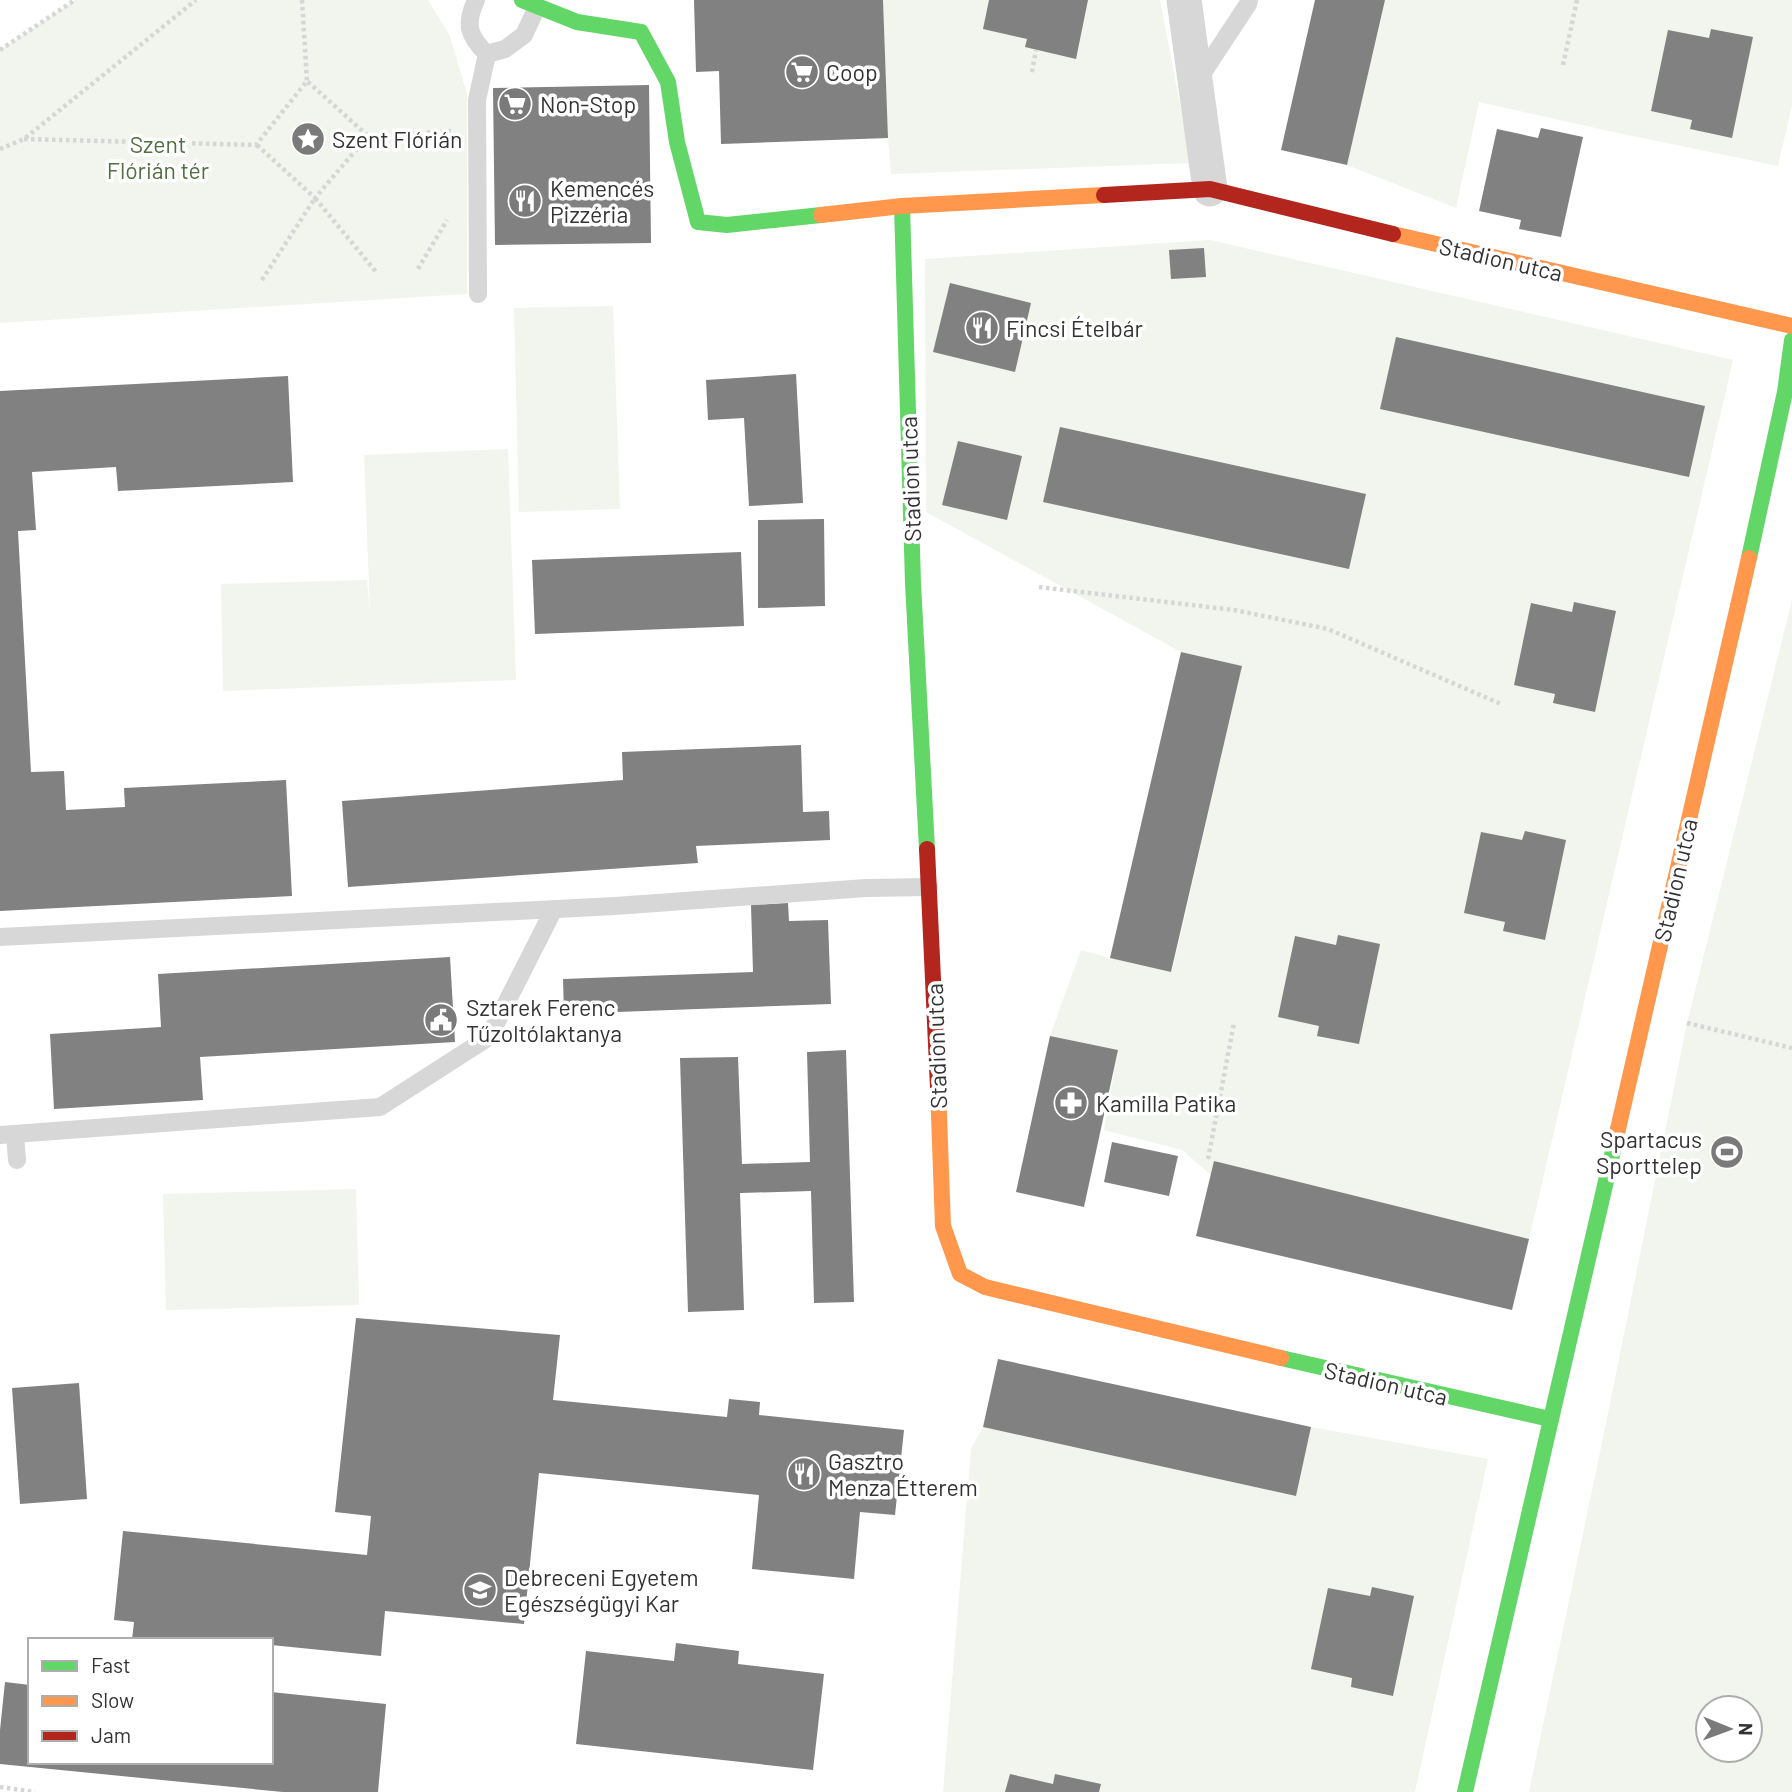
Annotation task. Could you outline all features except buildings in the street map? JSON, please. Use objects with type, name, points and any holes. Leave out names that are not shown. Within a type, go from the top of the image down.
[{"type":"street","points":[[1184,0],[1210,189]]},
{"type":"street","name":"Stadion utca","points":[[529,3],[577,22],[641,32],[668,82],[677,142],[698,222],[727,225],[902,206],[1210,189],[1379,231],[1792,326]]},
{"type":"street","name":"Stadion utca","points":[[902,206],[913,583],[936,1022],[943,1226],[960,1274],[985,1287],[1550,1419]]},
{"type":"street","name":"Stadion utca","points":[[1465,1792],[1741,594],[1785,392],[1792,340]]},
{"type":"lane","points":[[475,0],[468,28],[475,43],[487,54]]},
{"type":"lane","points":[[1196,83],[1249,0]]},
{"type":"lane","points":[[487,54],[505,49],[524,35],[529,3]]},
{"type":"lane","points":[[478,294],[477,100],[487,54]]},
{"type":"lane","points":[[0,937],[554,909],[866,888],[929,887]]},
{"type":"lane","points":[[17,1160],[8,1135],[380,1107],[489,1037],[554,909]]},
{"type":"path","points":[[0,50],[75,0]]},
{"type":"path","points":[[0,149],[24,139],[196,0]]},
{"type":"path","points":[[256,145],[307,81],[302,0]]},
{"type":"path","points":[[1563,65],[1577,0]]},
{"type":"path","points":[[1032,72],[1037,50]]},
{"type":"path","points":[[307,81],[368,136],[478,130]]},
{"type":"path","points":[[262,280],[315,198],[368,136]]},
{"type":"path","points":[[24,139],[256,145],[315,198],[377,273]]},
{"type":"path","points":[[1039,587],[1234,610],[1328,629],[1501,704]]},
{"type":"path","points":[[1208,1160],[1234,1023]]},
{"type":"path","points":[[1687,1023],[1792,1048]]},
{"type":"path","points":[[0,1787],[35,1792]]},
{"type":"green space","name":"Szent Flórián tér","points":[[75,0],[428,0],[450,36],[467,94],[467,294],[0,323],[0,50]]},
{"type":"green space","points":[[883,0],[1160,0],[1191,163],[891,174]]},
{"type":"green space","points":[[1385,0],[1792,0],[1792,105],[1778,166],[1479,102],[1456,208],[1347,165]]},
{"type":"green space","points":[[1210,240],[1733,360],[1529,1239],[1211,1175],[1182,1150],[1104,1130],[1118,1050],[1050,1036],[1081,950],[1172,972],[1242,666],[1181,652],[926,512],[925,259]]},
{"type":"green space","points":[[613,306],[620,509],[519,512],[514,308]]},
{"type":"green space","points":[[508,449],[516,680],[223,691],[221,584],[367,580],[370,612],[364,455]]},
{"type":"green space","name":"Spartacus Sporttelep","points":[[1792,600],[1792,1792],[1529,1792],[1687,1023]]},
{"type":"green space","points":[[356,1189],[359,1305],[166,1310],[163,1194]]},
{"type":"green space","points":[[983,1427],[1296,1496],[1311,1427],[1488,1459],[1415,1792],[943,1792],[971,1449]]},
{"type":"traffic: fast","points":[[522,0],[577,22],[641,32],[668,82],[677,142],[698,222],[727,225],[821,215]]},
{"type":"traffic: fast","points":[[902,206],[913,583],[927,849]]},
{"type":"traffic: fast","points":[[1749,558],[1785,392],[1792,340]]},
{"type":"traffic: fast","points":[[1465,1792],[1618,1129]]},
{"type":"traffic: fast","points":[[1281,1358],[1550,1419]]},
{"type":"traffic: slow","points":[[821,215],[902,206],[1104,195]]},
{"type":"traffic: slow","points":[[1393,234],[1792,326]]},
{"type":"traffic: slow","points":[[1618,1129],[1749,558]]},
{"type":"traffic: slow","points":[[938,1088],[943,1226],[960,1274],[985,1287],[1281,1358]]},
{"type":"traffic: jam","points":[[1104,195],[1210,189],[1393,234]]},
{"type":"traffic: jam","points":[[927,849],[938,1088]]},
{"type":"place","name":"Coop","points":[[802,72]]},
{"type":"place","name":"Non-Stop","points":[[515,104]]},
{"type":"place","name":"Szent Flórián","points":[[308,139]]},
{"type":"place","name":"Kemencés Pizzéria","points":[[525,201]]},
{"type":"place","name":"Fincsi Ételbár","points":[[982,328]]},
{"type":"place","name":"Sztarek Ferenc Tűzoltólaktanya","points":[[441,1020]]},
{"type":"place","name":"Kamilla Patika","points":[[1071,1103]]},
{"type":"place","name":"Spartacus Sporttelep","points":[[1727,1152]]},
{"type":"place","name":"Gasztro Menza Étterem","points":[[804,1474]]},
{"type":"place","name":"Debreceni Egyetem Egészségügyi Kar","points":[[480,1590]]}]
